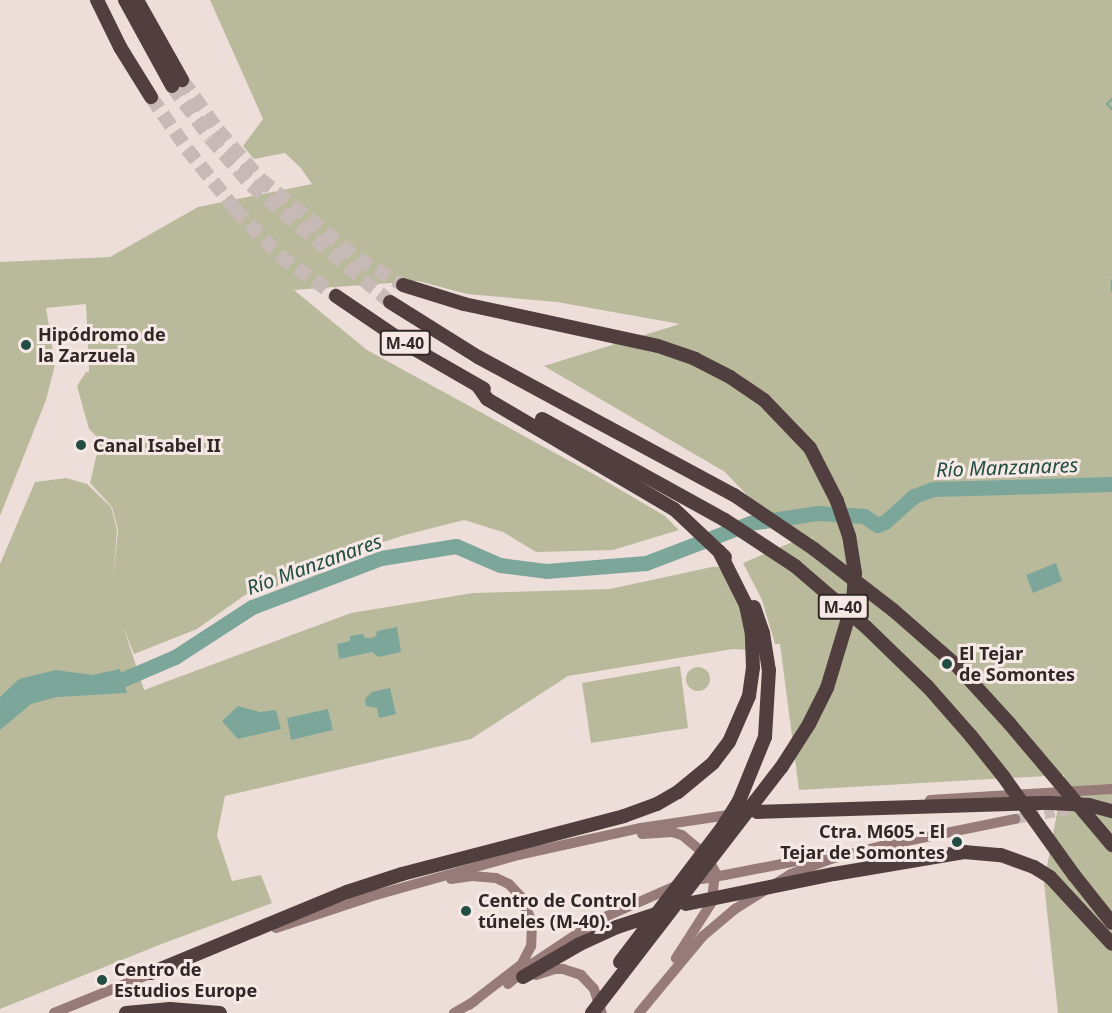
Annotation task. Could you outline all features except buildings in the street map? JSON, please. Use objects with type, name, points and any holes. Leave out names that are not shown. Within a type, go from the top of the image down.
[{"type":"highway","points":[[97,0],[120,47],[151,97]]},
{"type":"highway","points":[[125,0],[177,83],[137,0]]},
{"type":"highway","points":[[403,285],[464,304],[658,346],[695,359],[730,377],[764,400],[810,448],[837,501],[849,536],[855,573],[854,602],[827,688],[781,768],[592,1013]]},
{"type":"highway","name":"M-40","points":[[336,296],[411,347],[541,425],[725,520],[795,566],[866,627],[928,687],[1003,776],[1074,875],[1112,923]]},
{"type":"highway","name":"M-40","points":[[390,302],[478,357],[734,495],[814,549],[893,610],[956,665],[1002,714],[1112,845]]},
{"type":"highway","points":[[541,425],[674,509],[730,562],[742,580],[763,633],[769,670],[765,737],[754,768],[722,828],[581,1013]]},
{"type":"highway","points":[[151,974],[347,892],[402,874],[624,816],[657,804],[695,780],[729,742],[749,696],[753,668],[752,634],[746,605],[719,551]]},
{"type":"highway","points":[[757,812],[1050,803],[1089,805],[1112,811]]},
{"type":"highway","points":[[523,977],[580,944],[617,927],[686,904],[930,856],[984,852],[1015,859],[1050,877],[1112,944]]},
{"type":"highway","points":[[126,1013],[170,1009],[220,1013]]},
{"type":"street","points":[[54,1013],[252,936],[414,884],[518,855],[641,828],[757,812],[1112,789]]},
{"type":"street","points":[[508,984],[531,964],[598,920],[655,894],[702,879],[1015,819]]},
{"type":"street","points":[[518,855],[660,832],[682,835],[706,856],[715,872],[712,902],[638,1013]]},
{"type":"street","points":[[638,1013],[703,936],[761,891],[791,874],[831,859],[882,846]]},
{"type":"street","points":[[414,884],[472,876],[496,878],[509,884],[528,909],[532,922],[531,946],[522,964],[469,1005]]},
{"type":"street","points":[[454,1013],[523,977],[554,969],[570,970],[581,975],[594,989],[602,1013]]},
{"type":"green space","points":[[210,0],[1112,0],[1112,1013],[1058,1013],[1044,883],[1064,775],[799,790],[780,644],[775,644],[762,600],[743,563],[790,543],[816,537],[790,540],[725,472],[544,366],[680,324],[557,302],[467,294],[418,281],[294,290],[367,350],[597,476],[665,516],[679,530],[613,550],[536,552],[503,532],[464,520],[405,535],[371,546],[318,575],[245,595],[197,629],[134,654],[124,629],[144,690],[351,613],[473,593],[610,589],[712,567],[721,567],[735,593],[744,619],[749,650],[733,649],[568,676],[471,739],[225,796],[217,835],[232,881],[261,875],[272,903],[159,945],[0,1009],[0,564],[35,482],[66,478],[87,484],[111,507],[117,530],[113,579],[118,530],[112,507],[90,483],[98,449],[97,437],[89,429],[77,386],[86,372],[89,372],[86,304],[46,308],[55,365],[46,400],[0,516],[0,262],[110,257],[198,207],[312,184],[300,167],[285,153],[254,159],[243,146],[263,119]]},
{"type":"green space","points":[[680,666],[688,728],[591,743],[582,683]]},
{"type":"green space","points":[[698,667],[703,668],[709,674],[709,684],[703,690],[698,691],[693,690],[687,684],[686,679],[687,674],[693,668]]},
{"type":"water","points":[[1056,563],[1062,581],[1033,593],[1026,575]]},
{"type":"water","points":[[397,627],[401,652],[378,657],[372,652],[339,659],[337,644],[350,641],[350,636],[363,634],[365,638],[372,638],[376,636],[377,631]]},
{"type":"water","points":[[120,669],[127,693],[57,697],[31,704],[0,730],[0,697],[19,679],[56,670],[92,675]]},
{"type":"water","points":[[390,688],[396,714],[379,718],[377,708],[366,706],[365,699],[372,692]]},
{"type":"water","points":[[238,706],[260,712],[276,710],[281,729],[238,739],[222,721]]},
{"type":"water","points":[[328,709],[333,730],[291,740],[287,718]]},
{"type":"waterway","points":[[1112,99],[1107,104],[1112,109]]},
{"type":"waterway","points":[[1112,280],[1112,291]]},
{"type":"waterway","name":"Río Manzanares","points":[[105,683],[119,681],[175,657],[252,607],[381,558],[456,546],[500,565],[546,571],[646,563],[750,523],[818,513],[864,516],[877,525],[885,522],[914,496],[933,489],[1112,484]]},
{"type":"tunnel","points":[[182,80],[218,130],[260,179],[358,259],[403,285]]},
{"type":"tunnel","points":[[172,86],[210,138],[251,185],[390,302]]},
{"type":"tunnel","points":[[151,97],[187,149],[235,209],[280,256],[336,296]]},
{"type":"tunnel","points":[[1015,819],[1080,808]]},
{"type":"place","name":"Hipódromo de la Zarzuela","points":[[26,345]]},
{"type":"place","name":"Canal Isabel II","points":[[81,445]]},
{"type":"place","name":"El Tejar de Somontes","points":[[947,664]]},
{"type":"place","name":"Ctra. M605 - El Tejar de Somontes","points":[[957,842]]},
{"type":"place","name":"Centro de Control túneles (M-40).","points":[[466,911]]},
{"type":"place","name":"Centro de Estudios Europe","points":[[102,980]]}]
